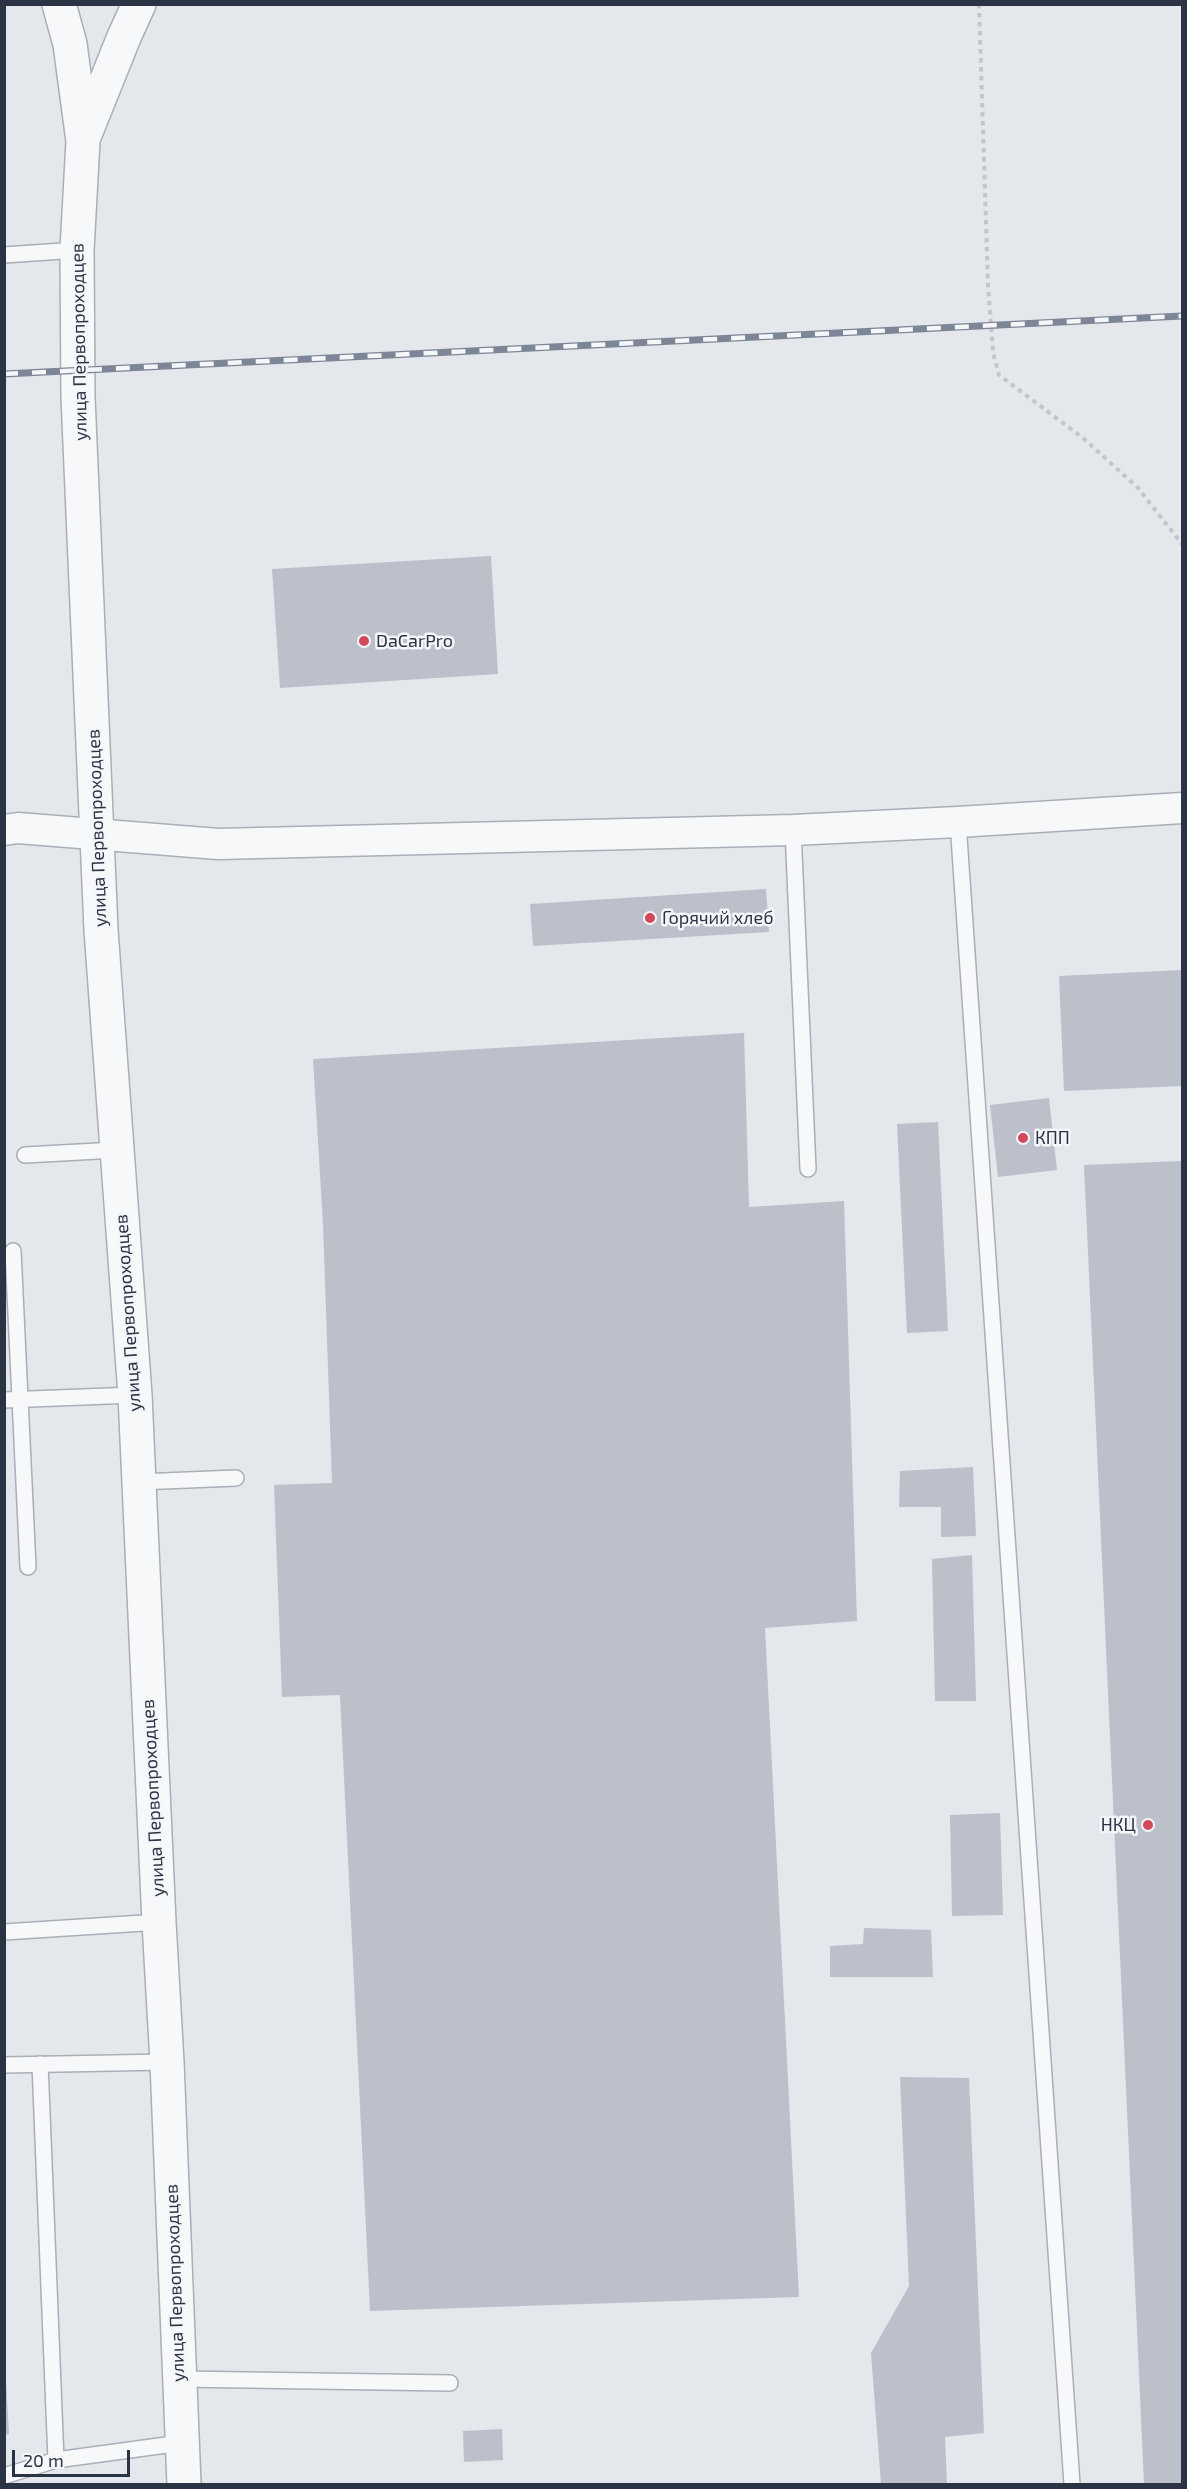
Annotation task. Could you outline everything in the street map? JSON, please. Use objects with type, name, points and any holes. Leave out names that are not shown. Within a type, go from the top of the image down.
[{"type":"street","name":"улица Первопроходцев","points":[[59,4],[70,44],[83,141],[78,250],[78,397],[101,930],[135,1395],[167,2062],[184,2484]]},
{"type":"street","name":"улица Первопроходцев","points":[[83,141],[139,4]]},
{"type":"street","points":[[4,830],[18,828],[218,844],[793,830],[1182,808]]},
{"type":"lane","points":[[4,255],[78,250]]},
{"type":"lane","points":[[958,822],[1072,2484]]},
{"type":"lane","points":[[793,830],[808,1169]]},
{"type":"lane","points":[[25,1155],[116,1150]]},
{"type":"lane","points":[[13,1251],[28,1567]]},
{"type":"lane","points":[[4,1400],[135,1395]]},
{"type":"lane","points":[[139,1482],[236,1478]]},
{"type":"lane","points":[[4,1932],[159,1922]]},
{"type":"lane","points":[[4,2065],[167,2062]]},
{"type":"lane","points":[[40,2064],[57,2460]]},
{"type":"lane","points":[[179,2379],[450,2383]]},
{"type":"lane","points":[[4,2476],[57,2460],[181,2443]]},
{"type":"path","points":[[979,4],[987,285],[993,352],[999,375],[1083,438],[1122,473],[1138,488],[1182,544]]},
{"type":"building","points":[[491,556],[498,674],[280,688],[272,569]]},
{"type":"building","name":"Горячий хлеб","points":[[766,889],[769,932],[533,946],[530,904]]},
{"type":"building","points":[[1182,970],[1182,1086],[1064,1091],[1059,976]]},
{"type":"building","points":[[744,1033],[749,1207],[844,1201],[857,1621],[765,1628],[799,2297],[370,2311],[340,1695],[282,1697],[274,1485],[332,1483],[323,1224],[313,1059]]},
{"type":"building","name":"КПП","points":[[1049,1098],[1057,1170],[998,1177],[990,1105]]},
{"type":"building","points":[[938,1122],[948,1331],[907,1333],[897,1124]]},
{"type":"building","name":"НКЦ","points":[[1182,1161],[1182,2484],[1144,2484],[1084,1165]]},
{"type":"building","points":[[973,1467],[976,1536],[941,1537],[941,1507],[899,1507],[900,1471]]},
{"type":"building","points":[[972,1555],[976,1701],[935,1701],[932,1559]]},
{"type":"building","points":[[1000,1813],[1003,1915],[952,1916],[950,1815]]},
{"type":"building","points":[[864,1928],[931,1930],[933,1977],[830,1977],[830,1946],[863,1944]]},
{"type":"building","points":[[900,2077],[969,2078],[984,2433],[945,2437],[947,2484],[881,2484],[871,2353],[909,2286]]},
{"type":"building","points":[[6,2380],[9,2434],[4,2435],[4,2381]]},
{"type":"building","points":[[502,2429],[503,2460],[464,2462],[463,2431]]},
{"type":"railway","points":[[4,374],[1182,316]]},
{"type":"place","name":"DaCarPro","points":[[364,641]]},
{"type":"place","name":"Горячий хлеб","points":[[650,918]]},
{"type":"place","name":"КПП","points":[[1023,1138]]},
{"type":"place","name":"НКЦ","points":[[1148,1825]]}]
